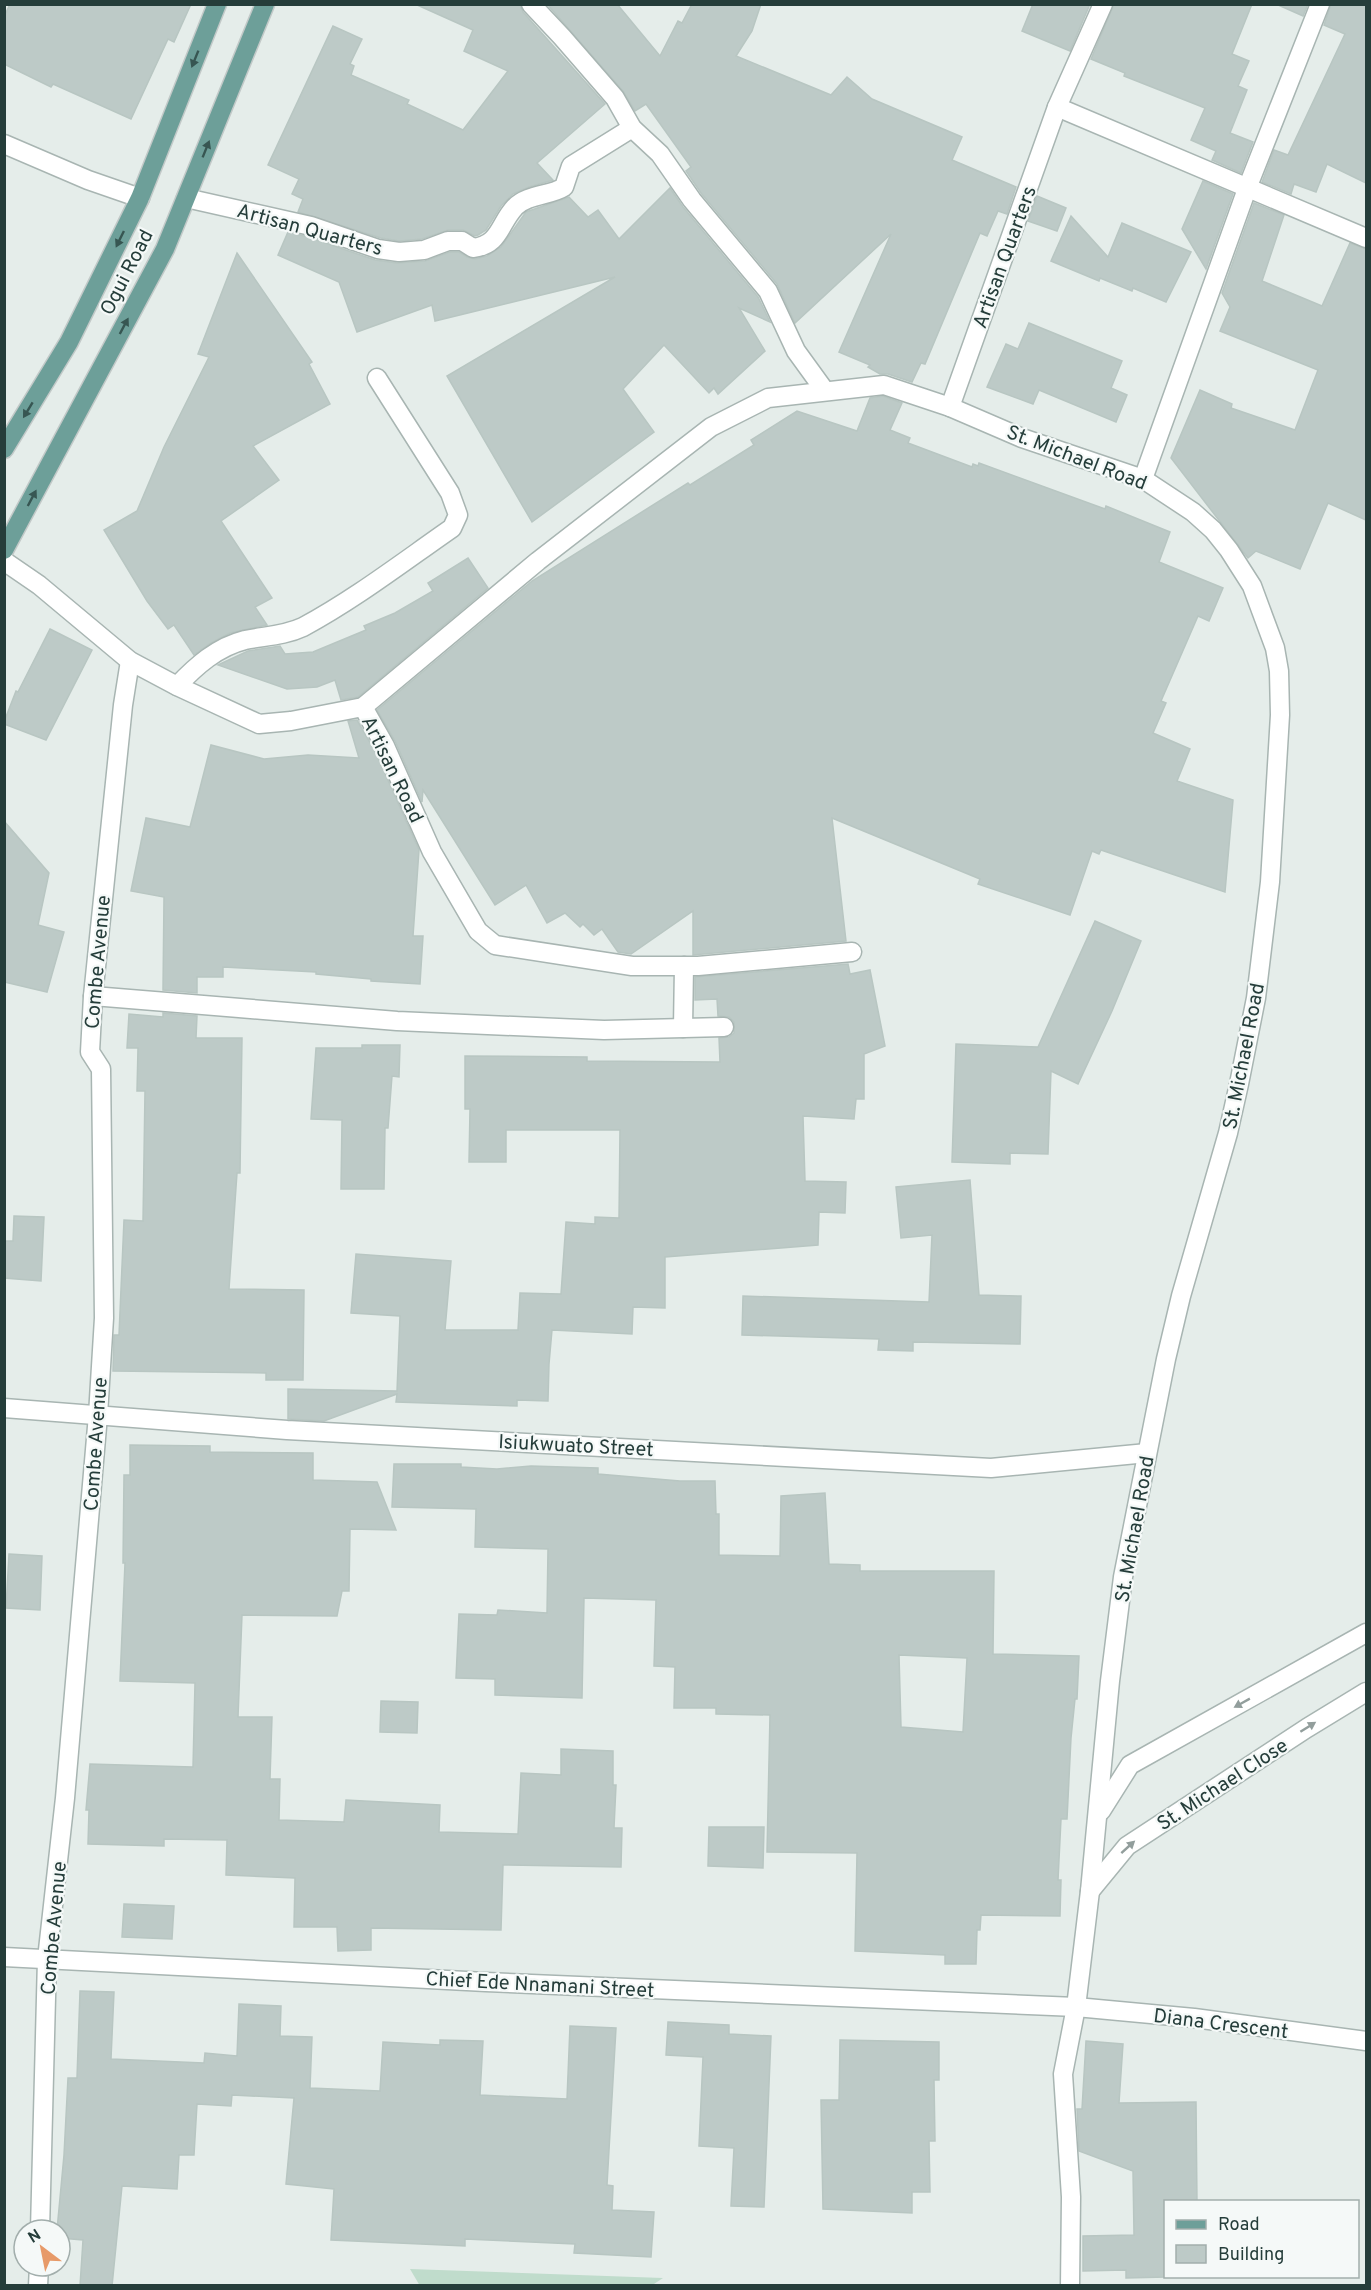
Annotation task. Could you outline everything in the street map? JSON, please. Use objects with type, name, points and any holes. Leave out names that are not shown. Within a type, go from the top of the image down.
[{"type":"main road","name":"Ogui Road","points":[[4,449],[69,342],[140,198],[217,4]]},
{"type":"main road","name":"Ogui Road","points":[[4,550],[165,249],[265,4]]},
{"type":"street","points":[[531,4],[615,98],[632,128],[660,154],[692,200],[768,291],[796,351],[825,391]]},
{"type":"street","name":"Artisan Quarters","points":[[950,407],[1057,107],[1103,4]]},
{"type":"street","points":[[1143,478],[1248,186],[1320,4]]},
{"type":"street","points":[[1057,107],[1248,186],[1366,238]]},
{"type":"street","name":"Artisan Quarters","points":[[186,198],[311,226],[378,249],[399,252],[424,250],[448,241],[462,241],[473,248],[485,247],[494,239],[516,206],[530,198],[564,187],[571,166],[632,128]]},
{"type":"street","points":[[4,144],[88,180],[140,198]]},
{"type":"street","points":[[177,686],[199,664],[233,645],[245,640],[272,637],[299,628],[335,609],[452,528],[458,515],[450,493],[378,378]]},
{"type":"street","name":"St. Michael Road","points":[[825,391],[884,385],[950,407],[1022,438],[1143,478],[1193,512],[1213,530],[1229,550],[1252,586],[1275,648],[1279,671],[1281,715],[1270,882],[1254,1009],[1227,1133],[1181,1296],[1123,1576],[1110,1681],[1090,1891],[1076,2007],[1064,2074],[1071,2197],[1070,2286]]},
{"type":"street","name":"Artisan Road","points":[[825,391],[768,398],[711,427],[538,561],[363,707],[386,746],[432,852],[478,931],[495,945],[632,966],[745,963],[852,952]]},
{"type":"street","points":[[4,561],[39,585],[130,661],[177,686],[259,724],[291,721],[363,707]]},
{"type":"street","name":"Combe Avenue","points":[[40,2218],[47,1959],[65,1798],[98,1415],[104,1318],[101,1069],[90,1052],[93,996],[123,705],[130,661]]},
{"type":"street","points":[[683,1028],[684,966]]},
{"type":"street","points":[[93,996],[397,1021],[604,1030],[724,1027]]},
{"type":"street","name":"Isiukwuato Street","points":[[4,1408],[299,1430],[991,1468],[1148,1453]]},
{"type":"street","points":[[1098,1815],[1130,1765],[1366,1633]]},
{"type":"street","name":"St. Michael Close","points":[[1090,1891],[1127,1846],[1366,1692]]},
{"type":"street","name":"Chief Ede Nnamani Street","points":[[4,1957],[486,1983],[1076,2007]]},
{"type":"street","name":"Diana Crescent","points":[[1076,2007],[1194,2018],[1366,2042]]},
{"type":"green space","points":[[410,2269],[663,2278],[651,2286],[420,2286]]},
{"type":"building","points":[[10,4],[191,4],[174,42],[168,39],[131,119],[53,84],[51,87],[4,64],[4,17]]},
{"type":"building","points":[[415,4],[520,4],[523,12],[605,104],[537,163],[553,180],[513,194],[501,206],[486,230],[475,236],[463,230],[448,230],[422,239],[399,241],[381,238],[298,212],[303,199],[292,194],[299,179],[268,165],[333,26],[362,39],[350,64],[354,66],[351,75],[409,100],[407,104],[463,130],[508,71],[464,51],[473,30]]},
{"type":"building","points":[[547,4],[617,4],[660,56],[678,21],[682,23],[692,4],[761,4],[752,31],[736,56],[831,95],[847,77],[872,99],[962,137],[952,160],[1016,187],[1007,214],[998,211],[987,236],[980,233],[925,364],[921,363],[912,382],[888,374],[880,374],[868,367],[870,365],[839,352],[891,234],[795,323],[777,284],[701,193],[686,171],[691,167],[646,104],[635,111],[623,91]]},
{"type":"building","points":[[1033,4],[1090,4],[1070,51],[1022,31]]},
{"type":"building","points":[[1114,4],[1252,4],[1232,54],[1249,61],[1238,86],[1247,90],[1230,133],[1253,142],[1241,173],[1212,160],[1216,151],[1191,140],[1205,108],[1124,76],[1125,73],[1091,59]]},
{"type":"building","points":[[1276,4],[1308,4],[1303,16]]},
{"type":"building","points":[[1331,4],[1366,4],[1366,183],[1327,164],[1316,192],[1294,184],[1291,194],[1262,182],[1274,150],[1288,155],[1345,34],[1324,25]]},
{"type":"building","points":[[1203,181],[1233,194],[1206,269],[1182,229]]},
{"type":"building","points":[[670,188],[683,207],[758,297],[770,322],[739,308],[765,351],[718,394],[714,388],[709,393],[664,345],[623,389],[654,432],[532,522],[447,376],[615,277],[435,321],[432,305],[357,332],[339,282],[278,255],[288,232],[375,260],[397,263],[425,261],[450,252],[459,252],[475,259],[487,256],[501,247],[526,212],[569,197],[588,217],[598,210],[619,239]]},
{"type":"building","points":[[1037,196],[1066,208],[1057,231],[1028,221]]},
{"type":"building","points":[[1254,203],[1284,215],[1262,281],[1322,306],[1350,243],[1366,249],[1366,520],[1328,503],[1300,569],[1256,551],[1248,558],[1171,458],[1200,390],[1232,404],[1231,408],[1295,430],[1318,370],[1220,331],[1230,307],[1222,293]]},
{"type":"building","points":[[1071,216],[1108,257],[1122,223],[1191,252],[1166,302],[1133,288],[1132,291],[1100,278],[1099,281],[1051,261]]},
{"type":"building","points":[[237,253],[312,362],[309,364],[330,404],[253,446],[279,480],[221,521],[272,598],[255,607],[267,625],[230,633],[194,655],[174,625],[168,629],[147,601],[104,530],[137,511],[164,447],[209,357],[198,354]]},
{"type":"building","points":[[1029,323],[1122,361],[1111,388],[1127,395],[1116,422],[1039,390],[1033,404],[987,387],[1006,344],[1018,349]]},
{"type":"building","points":[[883,396],[902,403],[890,430],[910,438],[908,443],[972,467],[973,464],[978,466],[979,463],[1105,509],[1106,506],[1170,532],[1159,562],[1223,588],[1209,621],[1198,616],[1161,701],[1166,703],[1153,733],[1190,749],[1177,781],[1233,800],[1225,892],[1101,850],[1099,854],[1092,851],[1070,915],[978,884],[980,879],[832,818],[846,941],[693,955],[693,911],[631,954],[618,952],[602,929],[594,935],[583,924],[580,927],[565,913],[547,923],[526,885],[495,905],[423,790],[422,802],[395,741],[377,710],[532,581],[688,483],[690,485],[754,445],[751,440],[797,411],[857,431],[870,398]]},
{"type":"building","points":[[468,558],[488,588],[358,697],[341,700],[335,680],[317,687],[287,689],[218,665],[248,651],[280,646],[285,654],[313,652],[366,630],[364,626],[395,613],[433,591],[428,583]]},
{"type":"building","points":[[50,629],[92,650],[46,740],[4,724],[4,722],[16,691],[18,692]]},
{"type":"building","points":[[357,720],[375,751],[419,850],[413,936],[423,936],[420,984],[371,981],[371,979],[316,974],[316,972],[223,967],[223,977],[197,977],[197,993],[163,990],[164,897],[131,891],[146,818],[190,827],[211,745],[264,759],[308,755],[359,758],[348,721]]},
{"type":"building","points":[[4,821],[49,873],[38,925],[64,932],[47,992],[4,982]]},
{"type":"building","points":[[1095,921],[1141,941],[1078,1084],[1051,1071],[1048,1154],[1010,1153],[1010,1164],[952,1162],[956,1044],[1038,1047]]},
{"type":"building","points":[[848,964],[850,974],[870,970],[885,1046],[864,1054],[864,1099],[856,1099],[854,1119],[803,1116],[805,1181],[846,1182],[845,1213],[819,1212],[818,1245],[665,1257],[665,1308],[633,1307],[632,1334],[552,1330],[548,1401],[517,1400],[517,1406],[396,1402],[397,1394],[324,1421],[288,1419],[288,1389],[397,1391],[400,1316],[351,1313],[356,1254],[451,1261],[445,1330],[518,1330],[520,1293],[561,1294],[566,1222],[595,1224],[595,1217],[619,1218],[620,1130],[506,1130],[506,1162],[469,1162],[470,1109],[465,1109],[465,1056],[587,1057],[587,1061],[720,1062],[719,1038],[729,1037],[734,1033],[734,1022],[729,1017],[718,1016],[717,999],[695,1000],[695,977]]},
{"type":"building","points":[[163,1013],[197,1016],[196,1038],[242,1038],[240,1173],[237,1173],[229,1289],[304,1290],[303,1380],[266,1380],[266,1373],[113,1371],[114,1335],[119,1335],[124,1220],[143,1221],[145,1091],[137,1091],[138,1048],[127,1048],[129,1014],[163,1017]]},
{"type":"building","points":[[362,1045],[400,1045],[399,1077],[392,1076],[388,1128],[385,1128],[384,1189],[341,1189],[342,1120],[311,1119],[316,1048],[362,1048]]},
{"type":"building","points":[[970,1180],[979,1295],[1021,1296],[1020,1344],[913,1342],[913,1351],[878,1350],[879,1339],[742,1335],[743,1296],[929,1302],[932,1235],[901,1238],[896,1187]]},
{"type":"building","points":[[14,1216],[44,1217],[41,1281],[4,1278],[4,1241],[13,1241]]},
{"type":"building","points":[[130,1445],[210,1446],[210,1452],[313,1453],[313,1480],[377,1482],[396,1530],[350,1529],[349,1591],[342,1591],[337,1616],[242,1615],[238,1717],[272,1717],[270,1779],[280,1779],[279,1820],[344,1822],[346,1800],[440,1805],[439,1832],[518,1834],[521,1773],[561,1775],[561,1749],[613,1751],[613,1785],[616,1785],[614,1828],[622,1828],[621,1867],[503,1865],[501,1930],[371,1928],[371,1950],[338,1951],[337,1927],[294,1927],[295,1878],[226,1875],[227,1840],[164,1839],[164,1846],[88,1844],[89,1810],[86,1810],[90,1764],[193,1767],[195,1683],[120,1681],[125,1563],[123,1563],[124,1475],[130,1475]]},
{"type":"building","points":[[394,1464],[461,1464],[461,1467],[497,1469],[531,1466],[598,1468],[598,1474],[680,1481],[715,1481],[716,1514],[719,1514],[719,1555],[780,1556],[781,1496],[825,1493],[829,1564],[860,1565],[860,1571],[994,1571],[993,1654],[1079,1656],[1077,1699],[1075,1699],[1071,1738],[1067,1819],[1061,1819],[1058,1880],[1061,1880],[1060,1916],[981,1915],[980,1930],[977,1930],[976,1964],[945,1964],[945,1955],[855,1951],[857,1853],[767,1852],[770,1715],[716,1714],[716,1708],[674,1708],[675,1667],[654,1666],[656,1600],[584,1598],[582,1698],[495,1695],[495,1679],[456,1678],[459,1614],[497,1615],[498,1610],[547,1613],[548,1549],[475,1547],[476,1509],[392,1507]],"holes":[[[899,1655],[967,1658],[963,1732],[901,1727]]]},
{"type":"building","points":[[9,1554],[42,1556],[40,1610],[6,1608]]},
{"type":"building","points":[[381,1701],[418,1702],[417,1733],[380,1732]]},
{"type":"building","points":[[709,1827],[764,1827],[763,1868],[708,1866]]},
{"type":"building","points":[[124,1904],[174,1906],[172,1939],[122,1937]]},
{"type":"building","points":[[80,1991],[114,1992],[111,2059],[204,2063],[205,2053],[237,2056],[239,2004],[281,2006],[280,2036],[312,2037],[310,2088],[380,2091],[383,2042],[440,2045],[440,2040],[483,2041],[480,2095],[567,2099],[570,2026],[616,2028],[607,2185],[613,2186],[612,2210],[654,2212],[651,2257],[574,2253],[575,2244],[465,2239],[465,2246],[331,2240],[334,2189],[286,2184],[294,2098],[232,2095],[231,2106],[197,2104],[194,2155],[179,2155],[177,2189],[122,2186],[112,2286],[80,2286],[83,2240],[72,2239],[72,2218],[58,2218],[68,2078],[77,2078]]},
{"type":"building","points":[[668,2022],[729,2025],[729,2034],[771,2036],[764,2207],[731,2206],[734,2148],[699,2146],[703,2057],[666,2055]]},
{"type":"building","points":[[840,2040],[939,2042],[939,2080],[934,2080],[935,2141],[929,2141],[930,2192],[912,2192],[912,2213],[823,2209],[821,2100],[839,2100]]},
{"type":"building","points":[[1086,2041],[1123,2044],[1119,2103],[1196,2102],[1197,2200],[1164,2200],[1164,2277],[1126,2278],[1126,2270],[1083,2271],[1083,2236],[1134,2235],[1133,2171],[1079,2151],[1077,2109],[1082,2109]]}]
